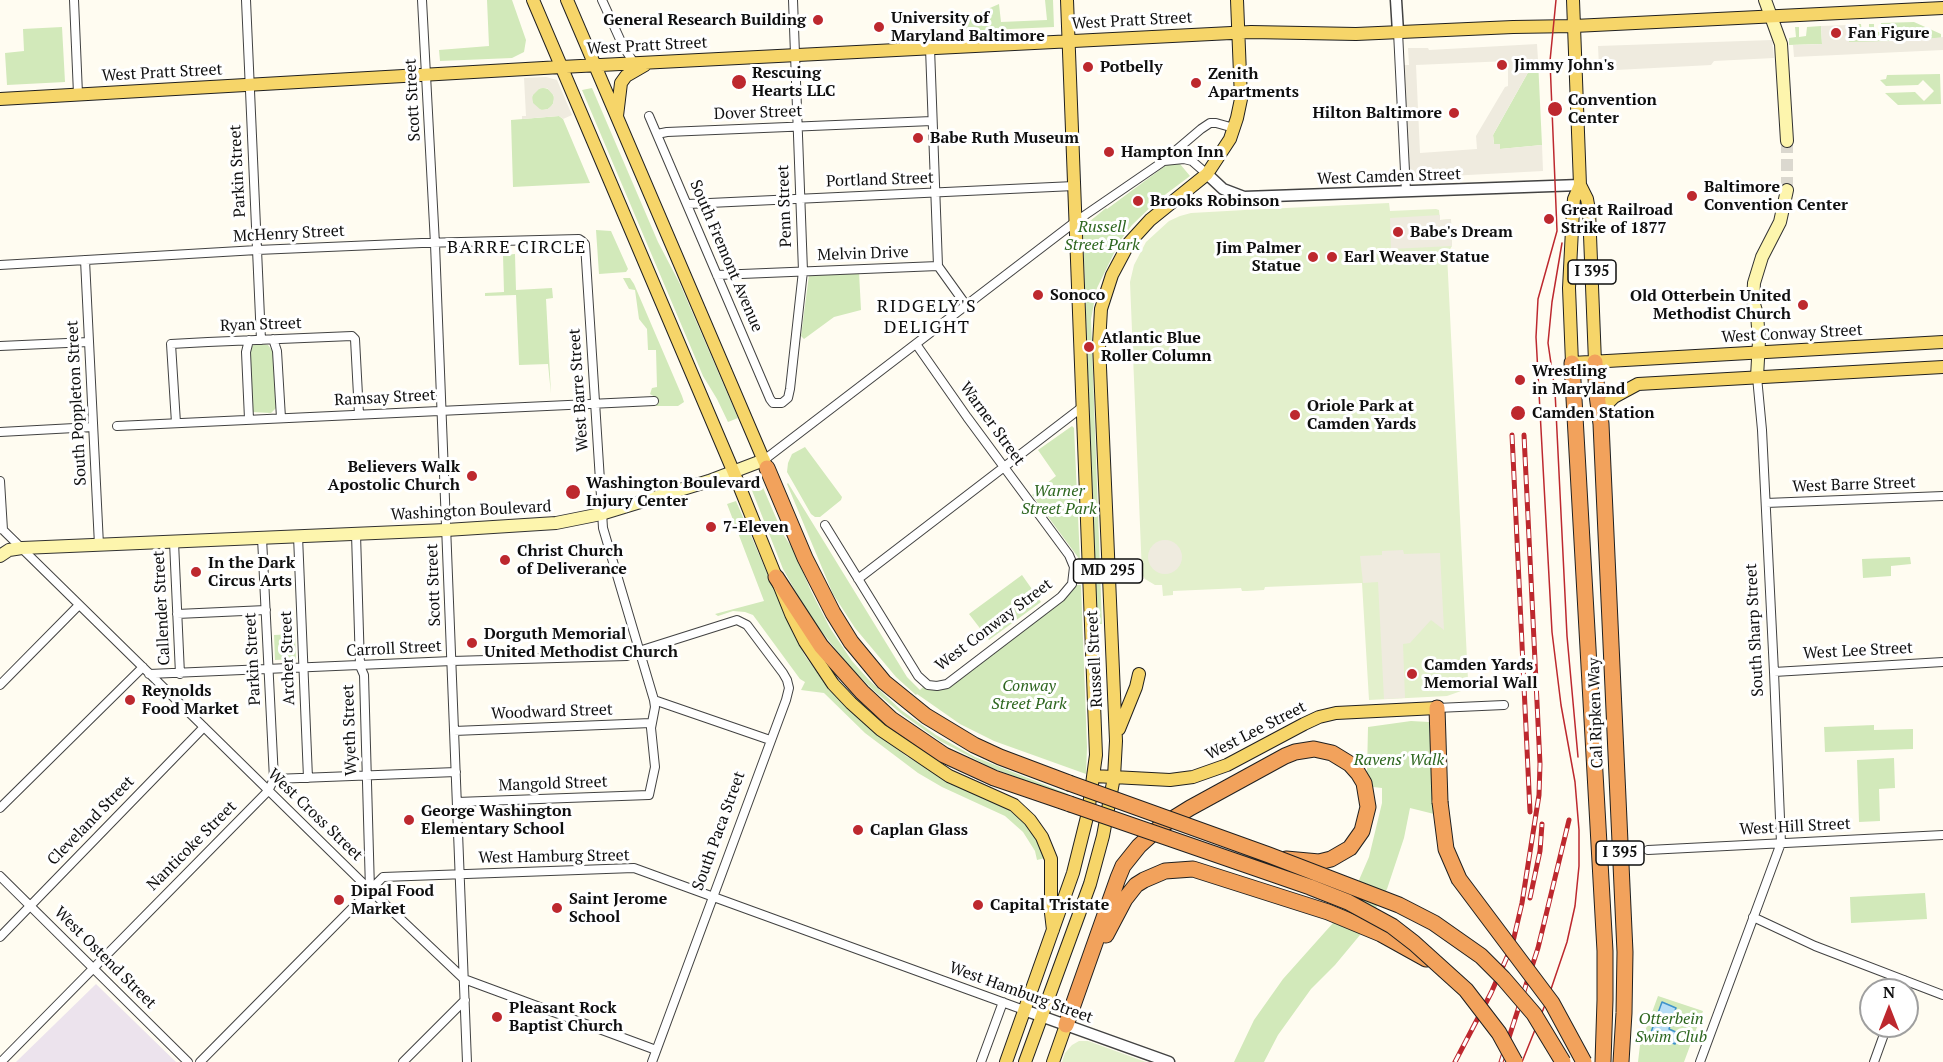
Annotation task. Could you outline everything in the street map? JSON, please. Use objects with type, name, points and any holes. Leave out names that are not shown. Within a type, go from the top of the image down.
[{"type":"highway","name":"Cal Ripken Way","points":[[1596,362],[1601,424],[1625,952],[1621,1062]]},
{"type":"highway","name":"Cal Ripken Way","points":[[1572,363],[1603,918],[1605,1014],[1603,1062]]},
{"type":"highway","points":[[766,464],[805,558],[833,613],[851,642],[884,682],[926,716],[967,741],[1000,757],[1399,905],[1453,935],[1481,956],[1519,995],[1539,1021],[1563,1062]]},
{"type":"highway","points":[[776,578],[822,646],[862,692],[891,719],[944,755],[994,778],[1348,902],[1392,926],[1461,985],[1499,1033],[1515,1062]]},
{"type":"highway","points":[[1437,708],[1440,802],[1446,849],[1459,879],[1552,1003],[1584,1062]]},
{"type":"highway","points":[[1066,1025],[1118,878],[1139,846],[1161,826],[1285,756],[1314,749],[1341,757],[1358,773],[1367,795],[1368,807],[1362,831],[1350,848],[1319,862],[1269,855]]},
{"type":"highway","points":[[1081,986],[1119,908],[1136,885],[1165,871],[1184,869],[1202,872],[1360,924],[1438,966]]},
{"type":"main road","points":[[533,0],[734,473],[791,614],[819,666],[851,703],[881,730],[949,776],[1014,805],[1030,820],[1042,837],[1051,859],[1053,930]]},
{"type":"main road","points":[[567,0],[766,464]]},
{"type":"main road","name":"MD 295","points":[[1067,0],[1075,222]]},
{"type":"main road","name":"MD 295","points":[[1207,174],[1224,150],[1234,128],[1241,99],[1237,0]]},
{"type":"main road","points":[[1573,0],[1580,185]]},
{"type":"main road","points":[[1765,0],[1778,31],[1782,54],[1787,141]]},
{"type":"main road","name":"West Pratt Street","points":[[0,99],[426,74],[1239,32],[1346,34],[1574,26],[1935,5]]},
{"type":"main road","points":[[616,117],[619,92],[626,76],[652,62]]},
{"type":"main road","name":"Russell Street","points":[[1025,1062],[1090,884],[1103,836],[1114,777],[1116,741],[1100,401],[1100,318],[1108,283],[1129,243],[1150,220],[1207,174]]},
{"type":"main road","name":"I 395","points":[[1580,185],[1587,199],[1589,210],[1596,362]]},
{"type":"main road","name":"I 395","points":[[1572,363],[1569,298],[1571,249],[1574,199],[1580,185]]},
{"type":"main road","name":"South Sharp Street","points":[[1757,377],[1757,314],[1753,301],[1754,283],[1762,257],[1780,222],[1787,190]]},
{"type":"main road","name":"Russell Street","points":[[1006,1059],[1079,854],[1094,776],[1095,725],[1075,222]]},
{"type":"main road","name":"West Conway Street","points":[[1572,363],[1943,342]]},
{"type":"main road","points":[[1601,424],[1608,403],[1619,393],[1638,384],[1943,367]]},
{"type":"main road","name":"Washington Boulevard","points":[[0,556],[9,550],[22,548],[447,530],[556,523],[601,514],[766,464]]},
{"type":"main road","points":[[1116,741],[1121,719],[1136,687],[1139,674]]},
{"type":"main road","name":"West Lee Street","points":[[1094,776],[1170,780],[1193,777],[1227,765],[1304,723],[1320,717],[1336,713],[1437,708]]},
{"type":"main road","points":[[1053,1062],[1066,1025]]},
{"type":"street","points":[[74,0],[78,94]]},
{"type":"street","name":"Parkin Street","points":[[246,0],[261,340]]},
{"type":"street","name":"Scott Street","points":[[422,0],[435,244],[467,1062]]},
{"type":"street","points":[[602,0],[623,46],[634,63]]},
{"type":"street","name":"Penn Street","points":[[778,404],[786,401],[790,389],[803,271],[793,0]]},
{"type":"street","points":[[1396,0],[1406,191]]},
{"type":"street","points":[[930,48],[938,266],[966,305]]},
{"type":"street","name":"South Fremont Avenue","points":[[649,116],[770,399],[778,404]]},
{"type":"street","name":"Dover Street","points":[[657,134],[932,121]]},
{"type":"street","name":"Washington Boulevard","points":[[766,464],[966,305],[1075,222],[1161,163],[1210,123],[1234,128]]},
{"type":"street","points":[[1161,163],[1172,159],[1184,159],[1196,164],[1207,174]]},
{"type":"street","name":"West Camden Street","points":[[1207,174],[1229,193],[1244,197],[1580,185]]},
{"type":"street","name":"Portland Street","points":[[688,204],[1074,186]]},
{"type":"street","name":"McHenry Street","points":[[0,265],[257,250],[579,239]]},
{"type":"street","name":"West Barre Street","points":[[579,239],[585,244],[603,528],[654,699]]},
{"type":"street","name":"South Poppleton Street","points":[[85,260],[99,545]]},
{"type":"street","name":"Melvin Drive","points":[[717,275],[938,266]]},
{"type":"street","name":"Ryan Street","points":[[176,423],[171,344],[208,342],[351,336],[355,339],[358,414]]},
{"type":"street","points":[[273,339],[277,351],[281,418]]},
{"type":"street","points":[[249,340],[246,352],[249,419]]},
{"type":"street","points":[[0,346],[89,342]]},
{"type":"street","name":"Warner Street","points":[[916,344],[1069,555],[1074,567],[1072,584]]},
{"type":"street","name":"South Sharp Street","points":[[1700,1062],[1781,843],[1766,503],[1757,377]]},
{"type":"street","name":"Ramsay Street","points":[[117,426],[654,400]]},
{"type":"street","points":[[825,525],[858,579],[1081,408]]},
{"type":"street","points":[[0,432],[93,427]]},
{"type":"street","points":[[0,481],[2,529]]},
{"type":"street","name":"West Barre Street","points":[[1766,503],[1943,496]]},
{"type":"street","name":"West Cross Street","points":[[2,529],[268,791],[464,979],[656,1050]]},
{"type":"street","name":"Wyeth Street","points":[[356,534],[360,666],[364,675],[370,890]]},
{"type":"street","name":"Archer Street","points":[[298,536],[308,778]]},
{"type":"street","name":"Parkin Street","points":[[262,538],[274,779]]},
{"type":"street","name":"Callender Street","points":[[174,542],[180,674]]},
{"type":"street","name":"West Conway Street","points":[[858,579],[918,676],[925,684],[933,686],[947,684],[1061,597],[1072,584]]},
{"type":"street","points":[[0,685],[79,605]]},
{"type":"street","points":[[177,614],[266,610]]},
{"type":"street","name":"Carroll Street","points":[[146,671],[180,674],[452,661],[627,656],[737,621],[742,622]]},
{"type":"street","name":"South Paca Street","points":[[652,1062],[789,688],[788,680],[751,630],[742,622]]},
{"type":"street","name":"West Lee Street","points":[[1774,672],[1943,662]]},
{"type":"street","points":[[0,808],[146,671]]},
{"type":"street","points":[[654,699],[770,740]]},
{"type":"street","points":[[651,723],[656,707],[654,699]]},
{"type":"street","name":"West Lee Street","points":[[1437,708],[1504,705]]},
{"type":"street","name":"Woodward Street","points":[[454,731],[651,723]]},
{"type":"street","name":"Mangold Street","points":[[457,802],[649,795],[655,767],[651,723]]},
{"type":"street","name":"Cleveland Street","points":[[0,937],[204,727]]},
{"type":"street","points":[[274,779],[456,772]]},
{"type":"street","name":"Nanticoke Street","points":[[1,1062],[268,791],[274,779]]},
{"type":"street","name":"West Hill Street","points":[[1648,850],[1943,835]]},
{"type":"street","name":"West Hamburg Street","points":[[200,1062],[383,877],[633,868],[1169,1062]]},
{"type":"street","name":"West Ostend Street","points":[[0,876],[188,1062]]},
{"type":"street","points":[[1753,918],[1815,946],[1899,978]]},
{"type":"street","points":[[1919,986],[1943,995]]},
{"type":"street","points":[[403,1062],[465,1000]]},
{"type":"street","points":[[981,1062],[1003,1002]]},
{"type":"street","points":[[1874,1062],[1883,1038]]},
{"type":"shaded area","points":[[1848,25],[1849,42],[1895,41],[1895,34],[1899,30],[1918,30],[1925,33],[1926,39],[1943,37],[1943,50],[1794,57],[1793,45],[1822,44],[1821,26]]},
{"type":"shaded area","points":[[1772,40],[1774,58],[1714,61],[1711,65],[1616,70],[1616,66],[1599,67],[1598,46]]},
{"type":"shaded area","points":[[1537,44],[1538,60],[1535,60],[1493,135],[1494,144],[1500,144],[1500,149],[1542,145],[1543,171],[1412,178],[1410,176],[1404,65],[1409,65],[1408,48],[1428,48],[1429,50]],"holes":[[[1508,61],[1508,86],[1505,87],[1476,136],[1477,149],[1420,153],[1416,65]]]},
{"type":"shaded area","points":[[546,77],[557,80],[572,115],[563,119],[559,116],[522,119],[522,116],[526,116],[524,78]],"holes":[[[540,88],[547,88],[554,96],[553,104],[548,109],[541,110],[533,103],[532,96]]]},
{"type":"shaded area","points":[[1440,215],[1440,220],[1451,219],[1452,246],[1391,249],[1390,218]]},
{"type":"shaded area","points":[[1165,540],[1177,545],[1182,557],[1177,569],[1165,574],[1153,569],[1148,557],[1153,545]]},
{"type":"shaded area","points":[[1403,550],[1404,554],[1440,553],[1444,630],[1431,620],[1410,643],[1403,644],[1405,698],[1384,699],[1378,582],[1363,583],[1360,556],[1382,555],[1382,551]]},
{"type":"shaded area","points":[[96,984],[176,1062],[16,1062]]},
{"type":"green space","points":[[487,0],[512,0],[526,40],[524,52],[512,58],[440,61],[439,50],[489,46]]},
{"type":"green space","points":[[1045,0],[1053,0],[1054,27],[966,31],[965,19],[999,4],[1001,22],[1047,20]]},
{"type":"green space","points":[[1914,22],[1941,34],[1941,38],[1925,39],[1918,30],[1900,30],[1895,34],[1895,41],[1849,43],[1848,25],[1861,24],[1862,33],[1869,32],[1869,24],[1874,24],[1874,32],[1881,32],[1881,23]]},
{"type":"green space","points":[[1821,26],[1822,44],[1789,45],[1789,38],[1796,37],[1795,27],[1799,27],[1799,37],[1806,36],[1807,27]]},
{"type":"green space","points":[[62,27],[65,82],[7,85],[5,53],[24,51],[23,29]]},
{"type":"green space","points":[[1535,60],[1538,60],[1542,145],[1500,149],[1494,144],[1493,135]]},
{"type":"green space","points":[[1940,74],[1941,104],[1898,105],[1885,93],[1915,92],[1924,101],[1934,91],[1923,80],[1918,85],[1886,86],[1880,80],[1886,79],[1887,75]]},
{"type":"green space","points":[[543,88],[551,91],[554,99],[551,107],[543,110],[535,107],[532,99],[535,91]]},
{"type":"green space","points":[[592,88],[658,242],[680,284],[738,418],[728,422],[703,376],[582,90]]},
{"type":"green space","points":[[559,116],[563,119],[590,183],[513,187],[511,120]]},
{"type":"green space","name":"Russell Street Park","points":[[1172,163],[1180,164],[1190,176],[1158,200],[1132,225],[1120,241],[1097,288],[1091,319],[1102,624],[1097,624],[1083,231],[1084,226],[1106,208]]},
{"type":"green space","name":"Oriole Park at Camden Yards","points":[[1389,203],[1390,211],[1436,209],[1439,210],[1440,220],[1451,219],[1452,246],[1447,254],[1468,680],[1464,690],[1447,696],[1369,700],[1362,583],[1265,587],[1264,590],[1247,591],[1242,591],[1241,588],[1173,591],[1173,595],[1163,596],[1162,585],[1155,585],[1145,579],[1142,574],[1130,282],[1134,265],[1146,242],[1169,221],[1180,216],[1191,213]]},
{"type":"green space","points":[[596,230],[611,231],[628,269],[626,272],[599,274]]},
{"type":"green space","points":[[515,254],[516,290],[552,288],[553,298],[546,299],[551,394],[548,364],[519,365],[516,295],[485,296],[485,293],[504,292],[503,255]]},
{"type":"green space","points":[[859,272],[861,310],[834,317],[804,339],[801,336],[809,275]]},
{"type":"green space","points":[[623,278],[630,278],[634,284],[682,396],[684,402],[678,406],[656,406],[655,397],[650,394],[652,388],[657,387],[656,350],[648,350],[647,329],[639,319],[635,290],[629,289]]},
{"type":"green space","points":[[256,343],[268,345],[274,353],[276,408],[271,413],[252,412],[250,348]]},
{"type":"green space","name":"Warner Street Park","points":[[1072,426],[1074,428],[1080,560],[1032,495],[1056,476],[1038,450]]},
{"type":"green space","points":[[805,447],[842,497],[820,517],[811,514],[787,472],[792,454]]},
{"type":"green space","points":[[761,483],[783,534],[794,551],[830,628],[852,661],[869,680],[901,710],[936,735],[975,757],[1068,794],[1067,796],[992,768],[940,741],[903,715],[849,666],[810,617],[783,569],[751,488]]},
{"type":"green space","name":"Conway Street Park","points":[[788,483],[907,677],[920,690],[923,687],[940,690],[951,685],[1068,596],[1076,585],[1081,585],[1086,774],[994,741],[960,724],[916,695],[896,677],[855,628],[833,594]]},
{"type":"green space","points":[[736,501],[793,633],[805,656],[829,688],[861,719],[906,756],[945,779],[1003,806],[1018,816],[1041,845],[1045,858],[1037,860],[1035,851],[1023,832],[1005,816],[942,787],[918,773],[865,733],[824,693],[801,690],[805,682],[800,679],[753,615],[733,611],[718,616],[715,614],[764,601],[727,504]]},
{"type":"green space","points":[[1910,557],[1911,564],[1891,566],[1891,576],[1863,578],[1862,559]]},
{"type":"green space","points":[[1022,575],[1041,602],[989,640],[969,614]]},
{"type":"green space","points":[[295,634],[296,659],[275,660],[274,635]]},
{"type":"green space","name":"Ravens' Walk","points":[[1411,721],[1429,722],[1434,814],[1410,808],[1404,838],[1387,889],[1360,935],[1311,989],[1278,1035],[1264,1062],[1234,1062],[1254,1020],[1283,979],[1333,923],[1359,880],[1369,857],[1382,803],[1382,788],[1373,787],[1367,773],[1368,727]]},
{"type":"green space","points":[[1874,725],[1874,730],[1913,729],[1913,749],[1825,752],[1824,727]]},
{"type":"green space","points":[[1894,758],[1895,788],[1879,789],[1880,821],[1859,822],[1857,760]]},
{"type":"green space","points":[[1925,893],[1927,919],[1851,923],[1850,897]]},
{"type":"green space","name":"Otterbein Swim Club","points":[[1658,996],[1703,1011],[1684,1062],[1638,1062],[1640,1045]]},
{"type":"green space","points":[[1079,1041],[1088,1041],[1146,1062],[1062,1062],[1065,1053]]},
{"type":"water","points":[[1662,1002],[1676,1008],[1669,1029],[1678,1033],[1675,1044],[1650,1035]]},
{"type":"tunnel","points":[[1787,141],[1787,190]]},
{"type":"tram line","points":[[1522,1062],[1567,942],[1575,906],[1579,866],[1575,782],[1561,705],[1552,632],[1536,337],[1538,299],[1557,231],[1550,61],[1556,0]]},
{"type":"tram line","points":[[1562,243],[1548,343],[1555,391],[1567,636],[1578,757]]},
{"type":"railway","points":[[1512,435],[1530,812]]},
{"type":"railway","points":[[1455,1062],[1491,993],[1512,946],[1522,903],[1539,795],[1540,764],[1524,435]]},
{"type":"railway","points":[[1501,1062],[1538,948],[1569,820]]},
{"type":"railway","points":[[1530,898],[1540,851],[1542,824]]},
{"type":"place","name":"General Research Building","points":[[818,20]]},
{"type":"place","name":"University of Maryland Baltimore","points":[[879,27]]},
{"type":"place","name":"Fan Figure","points":[[1836,33]]},
{"type":"place","name":"Jimmy John's","points":[[1502,65]]},
{"type":"place","name":"Potbelly","points":[[1088,67]]},
{"type":"place","name":"Rescuing Hearts LLC","points":[[739,82]]},
{"type":"place","name":"Zenith Apartments","points":[[1196,83]]},
{"type":"place","name":"Convention Center","points":[[1555,109]]},
{"type":"place","name":"Hilton Baltimore","points":[[1454,113]]},
{"type":"place","name":"Babe Ruth Museum","points":[[918,138]]},
{"type":"place","name":"Hampton Inn","points":[[1109,152]]},
{"type":"place","name":"Baltimore Convention Center","points":[[1692,196]]},
{"type":"place","name":"Brooks Robinson","points":[[1138,201]]},
{"type":"place","name":"Great Railroad Strike of 1877","points":[[1549,219]]},
{"type":"place","name":"Babe's Dream","points":[[1398,232]]},
{"type":"place","name":"Jim Palmer Statue","points":[[1313,257]]},
{"type":"place","name":"Earl Weaver Statue","points":[[1332,257]]},
{"type":"place","name":"Sonoco","points":[[1038,295]]},
{"type":"place","name":"Old Otterbein United Methodist Church","points":[[1803,305]]},
{"type":"place","name":"Atlantic Blue Roller Column","points":[[1089,347]]},
{"type":"place","name":"Wrestling in Maryland","points":[[1520,380]]},
{"type":"place","name":"Camden Station","points":[[1518,413]]},
{"type":"place","name":"Oriole Park at Camden Yards","points":[[1295,415]]},
{"type":"place","name":"Believers Walk Apostolic Church","points":[[472,476]]},
{"type":"place","name":"Washington Boulevard Injury Center","points":[[573,492]]},
{"type":"place","name":"7-Eleven","points":[[711,527]]},
{"type":"place","name":"Christ Church of Deliverance","points":[[505,560]]},
{"type":"place","name":"In the Dark Circus Arts","points":[[196,572]]},
{"type":"place","name":"Dorguth Memorial United Methodist Church","points":[[472,643]]},
{"type":"place","name":"Camden Yards Memorial Wall","points":[[1412,674]]},
{"type":"place","name":"Reynolds Food Market","points":[[130,700]]},
{"type":"place","name":"George Washington Elementary School","points":[[409,820]]},
{"type":"place","name":"Caplan Glass","points":[[858,830]]},
{"type":"place","name":"Dipal Food Market","points":[[339,900]]},
{"type":"place","name":"Capital Tristate","points":[[978,905]]},
{"type":"place","name":"Saint Jerome School","points":[[557,908]]},
{"type":"place","name":"Pleasant Rock Baptist Church","points":[[497,1017]]},
{"type":"district","name":"BARRE CIRCLE","points":[[517,248]]},
{"type":"district","name":"RIDGELY'S DELIGHT","points":[[927,317]]}]
